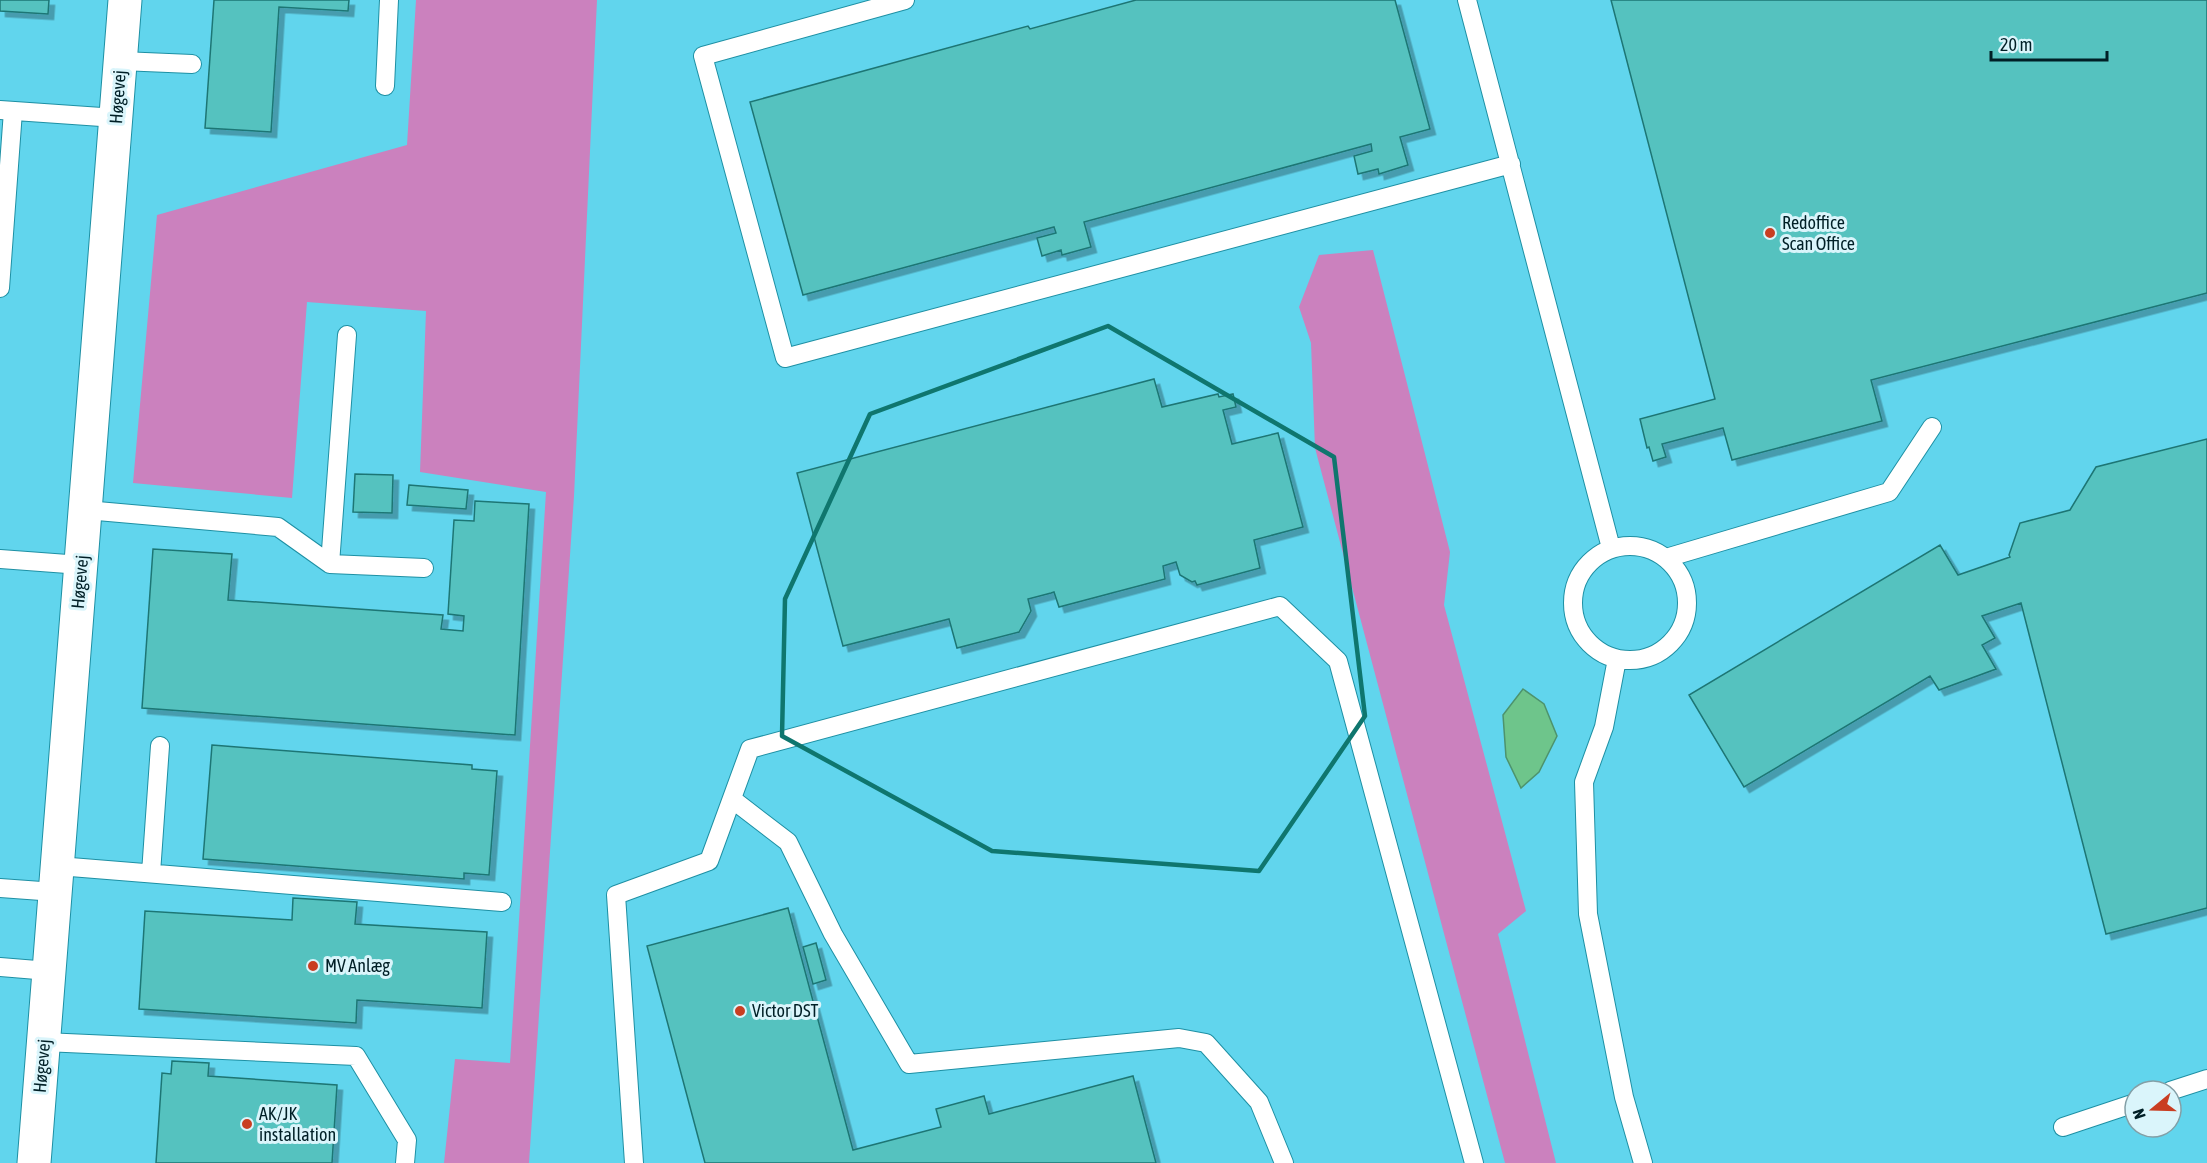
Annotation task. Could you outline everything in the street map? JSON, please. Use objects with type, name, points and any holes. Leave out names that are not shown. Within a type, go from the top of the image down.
[{"type":"street","name":"Høgevej","points":[[34,1163],[125,0]]},
{"type":"lane","points":[[385,86],[389,0]]},
{"type":"lane","points":[[905,0],[703,56],[785,358],[1511,164]]},
{"type":"lane","points":[[1467,0],[1611,548]]},
{"type":"lane","points":[[121,61],[192,64]]},
{"type":"lane","points":[[0,288],[6,111],[116,118]]},
{"type":"lane","points":[[330,564],[347,335]]},
{"type":"lane","points":[[1666,558],[1889,492],[1932,427]]},
{"type":"lane","points":[[86,510],[278,527],[330,564],[424,568]]},
{"type":"lane","points":[[1630,545],[1650,548],[1666,558],[1680,572],[1686,590],[1688,610],[1682,628],[1671,644],[1655,655],[1636,660],[1617,658],[1599,651],[1585,638],[1576,622],[1573,604],[1575,586],[1583,570],[1596,556],[1611,548],[1630,545]]},
{"type":"lane","points":[[0,559],[81,565]]},
{"type":"lane","points":[[634,1163],[616,895],[709,861],[750,749],[1280,606],[1338,661],[1474,1163]]},
{"type":"lane","points":[[1617,658],[1604,727],[1584,782],[1588,914],[1624,1096],[1643,1163]]},
{"type":"lane","points":[[152,873],[160,746]]},
{"type":"lane","points":[[732,799],[788,842],[833,934],[909,1064],[1179,1038],[1206,1043],[1259,1102],[1284,1163]]},
{"type":"lane","points":[[0,888],[56,879],[152,873],[502,902]]},
{"type":"lane","points":[[0,967],[49,971]]},
{"type":"lane","points":[[44,1042],[356,1056],[407,1140],[405,1163]]},
{"type":"lane","points":[[2183,1086],[2207,1078]]},
{"type":"lane","points":[[2063,1127],[2123,1107]]},
{"type":"highlighted area","points":[[1108,326],[1334,457],[1365,716],[1259,871],[992,851],[782,736],[785,599],[870,414]]},
{"type":"shaded area","points":[[0,0],[2207,0],[2207,1163],[0,1163]]},
{"type":"shaded area","points":[[416,0],[597,0],[574,496],[529,1163],[444,1163],[455,1059],[510,1063],[546,492],[420,472],[426,311],[307,302],[292,498],[133,483],[157,215],[407,145]]},
{"type":"shaded area","points":[[1373,250],[1450,552],[1444,605],[1526,911],[1498,934],[1556,1163],[1505,1163],[1315,448],[1311,343],[1299,307],[1319,255]]},
{"type":"shaded area","points":[[1523,689],[1544,704],[1557,736],[1539,772],[1521,788],[1506,757],[1503,715]]},
{"type":"building","points":[[0,0],[49,0],[48,14],[0,11]]},
{"type":"building","points":[[214,0],[349,0],[348,11],[279,7],[271,132],[205,128]]},
{"type":"building","points":[[1136,0],[1395,0],[1430,129],[1400,137],[1408,165],[1379,174],[1378,169],[1358,174],[1354,156],[1372,151],[1371,144],[1084,222],[1091,247],[1062,255],[1061,250],[1042,256],[1037,238],[1056,233],[1054,227],[803,295],[750,102],[1028,26],[1030,29]]},
{"type":"building","points":[[1611,0],[2207,0],[2207,293],[1871,380],[1882,421],[1732,460],[1723,428],[1662,444],[1666,457],[1653,461],[1649,447],[1647,448],[1640,419],[1715,399]]},
{"type":"building","points":[[1154,379],[1162,407],[1218,394],[1219,397],[1233,394],[1236,407],[1223,410],[1232,444],[1278,433],[1303,527],[1254,540],[1260,568],[1197,585],[1195,581],[1192,582],[1180,575],[1176,562],[1163,566],[1165,579],[1059,607],[1054,592],[1028,599],[1031,611],[1019,632],[957,648],[949,619],[843,646],[797,473]]},
{"type":"building","points":[[2207,439],[2207,908],[2106,934],[2021,603],[1982,616],[1995,638],[1982,645],[1996,669],[1939,690],[1930,676],[1744,787],[1689,695],[1940,545],[1958,575],[2010,557],[2020,523],[2070,510],[2096,467]]},
{"type":"building","points":[[355,474],[393,475],[392,513],[353,512]]},
{"type":"building","points":[[409,485],[468,490],[466,509],[407,505]]},
{"type":"building","points":[[475,501],[529,504],[515,735],[142,708],[153,549],[232,554],[228,600],[443,615],[441,629],[463,631],[464,616],[448,614],[454,520],[474,521]]},
{"type":"building","points":[[212,745],[472,765],[472,769],[497,771],[489,875],[464,873],[464,879],[203,859]]},
{"type":"building","name":"MV Anlæg","points":[[293,898],[357,902],[355,924],[487,932],[482,1008],[357,1000],[356,1023],[139,1009],[145,911],[292,920]]},
{"type":"building","name":"Victor DST","points":[[788,908],[853,1150],[941,1127],[936,1109],[984,1096],[989,1114],[1133,1076],[1156,1163],[705,1163],[647,946]]},
{"type":"building","points":[[816,943],[826,980],[813,984],[803,947]]},
{"type":"building","name":"AK/JK installation","points":[[172,1061],[209,1063],[208,1076],[337,1085],[332,1163],[156,1163],[162,1073],[171,1074]]},
{"type":"place","name":"Redoffice Scan Office","points":[[1770,233]]},
{"type":"place","name":"MV Anlæg","points":[[313,966]]},
{"type":"place","name":"Victor DST","points":[[740,1011]]},
{"type":"place","name":"AK/JK installation","points":[[247,1124]]}]
